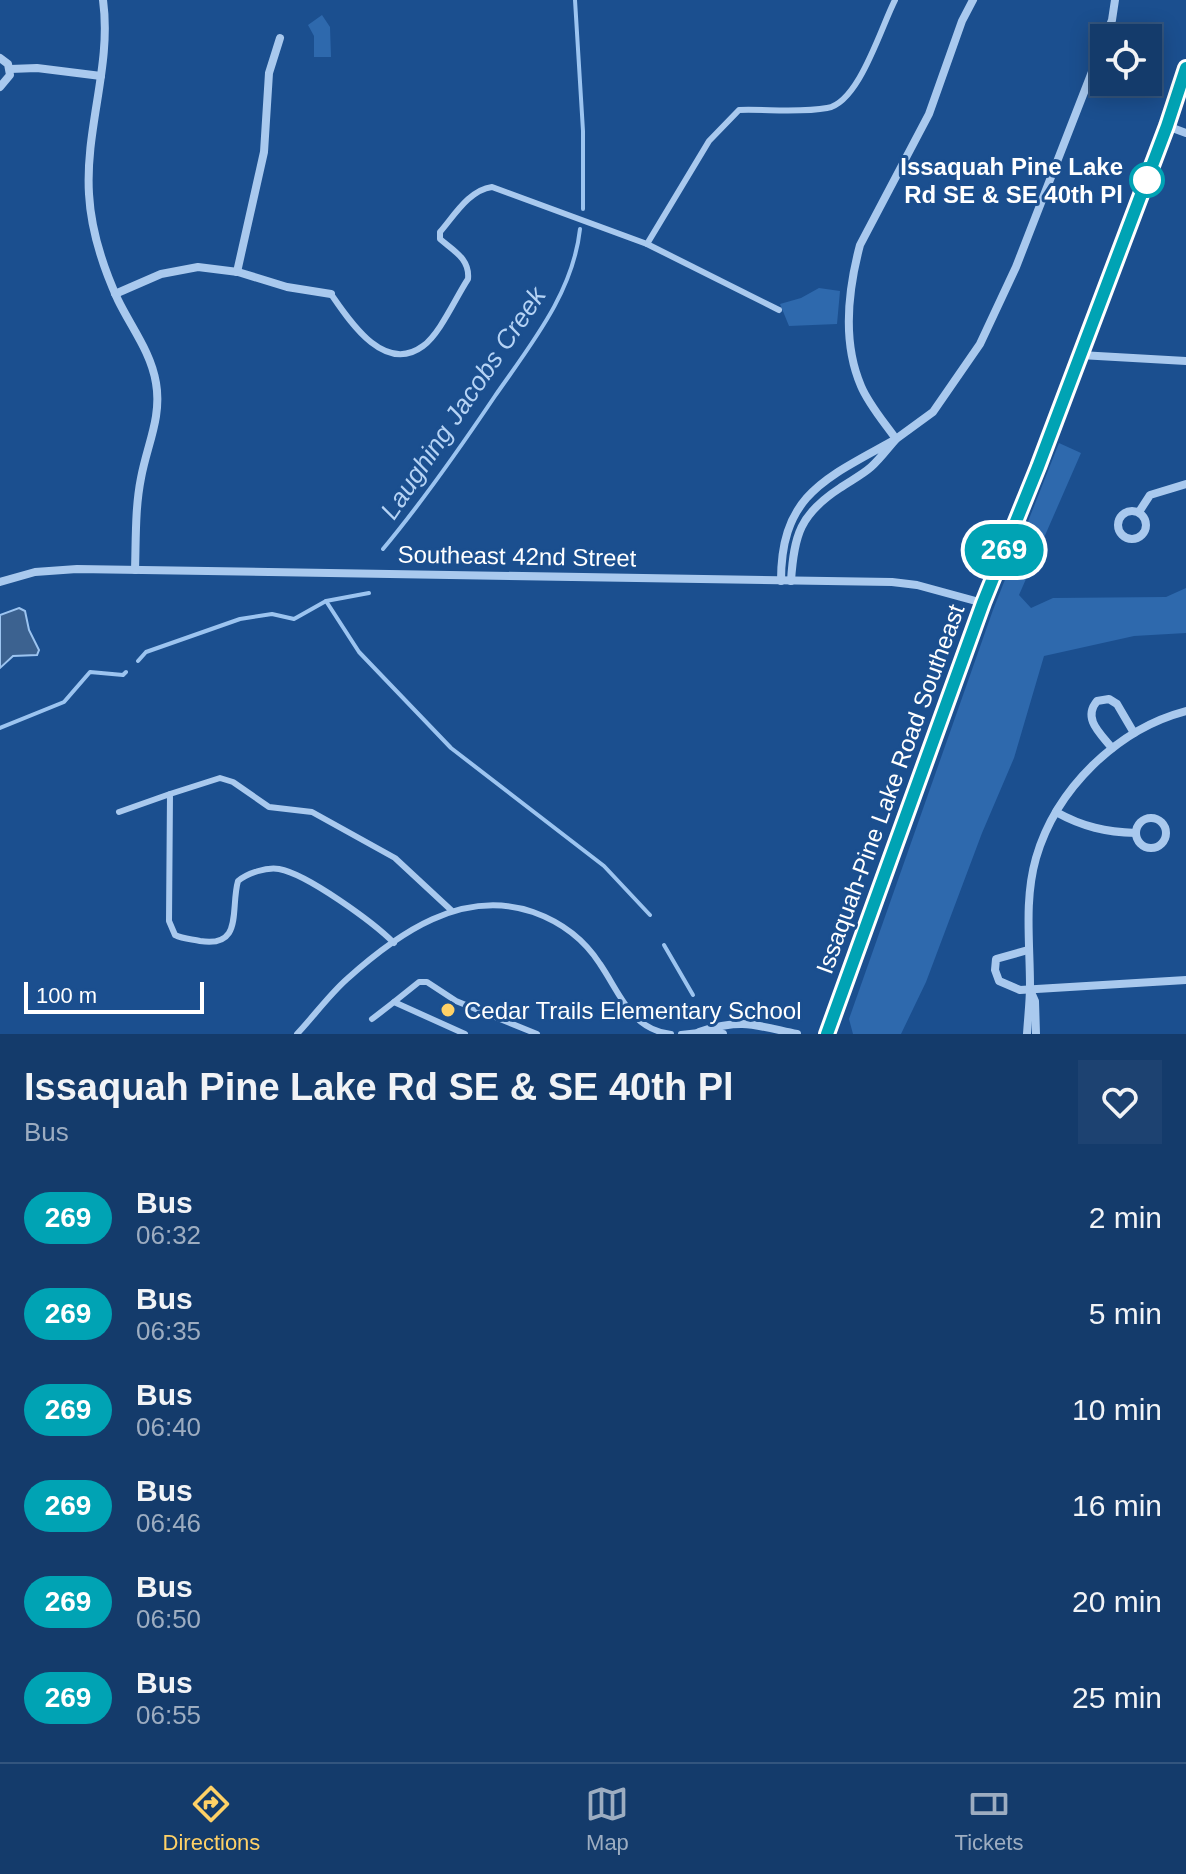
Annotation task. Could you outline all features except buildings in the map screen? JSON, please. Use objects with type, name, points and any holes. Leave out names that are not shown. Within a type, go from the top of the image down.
[{"type":"main road","name":"Issaquah-Pine Lake Road Southeast","points":[[827,1034],[983,603],[1038,467],[1186,68]]},
{"type":"street","points":[[103,0],[106,46],[89,146],[93,228],[115,294],[152,365],[158,396],[153,438],[141,476],[135,570]]},
{"type":"street","points":[[896,439],[861,387],[851,348],[848,318],[854,268],[860,245],[929,114],[962,21],[973,0]]},
{"type":"street","points":[[1111,24],[1115,0]]},
{"type":"street","points":[[237,272],[264,152],[269,73],[280,38]]},
{"type":"street","points":[[0,58],[10,69],[37,68],[101,76]]},
{"type":"street","points":[[0,87],[8,80],[10,69]]},
{"type":"street","points":[[781,581],[783,539],[800,503],[846,467],[896,439],[933,412],[980,344],[1016,267],[1090,78]]},
{"type":"street","points":[[1167,126],[1186,133]]},
{"type":"street","points":[[115,294],[182,268],[198,267],[237,272],[287,287],[331,294]]},
{"type":"street","points":[[1079,355],[1186,361]]},
{"type":"street","points":[[791,581],[793,550],[802,522],[822,499],[870,468],[896,439]]},
{"type":"street","points":[[1139,512],[1150,495],[1186,484]]},
{"type":"street","name":"Southeast 42nd Street","points":[[0,582],[49,570],[791,581],[904,584],[983,603]]},
{"type":"street","points":[[1112,748],[1090,718],[1091,709],[1097,701],[1109,699],[1117,704],[1134,733]]},
{"type":"street","points":[[1027,1034],[1030,990],[1028,922],[1033,872],[1056,812],[1077,784],[1112,748],[1168,715],[1186,711]]},
{"type":"street","points":[[1056,812],[1078,825],[1136,833]]},
{"type":"street","points":[[1028,950],[996,959],[994,964],[999,981],[1020,990],[1030,990],[1186,980]]},
{"type":"street","points":[[1030,990],[1035,1001],[1036,1034]]},
{"type":"street","points":[[699,1032],[738,1022],[797,1034]]},
{"type":"street","points":[[699,1032],[723,1034]]},
{"type":"lane","points":[[647,244],[709,141],[739,110],[830,108],[842,98],[861,79],[895,0]]},
{"type":"lane","points":[[331,294],[346,317],[370,343],[387,352],[405,354],[424,346],[468,279],[469,267],[440,239],[440,232],[465,202],[482,188],[492,187],[647,244],[779,310]]},
{"type":"lane","points":[[119,812],[220,778],[233,782],[269,807],[312,812],[395,858],[451,910]]},
{"type":"lane","points":[[170,794],[169,921],[175,935],[212,943],[225,939],[230,935],[238,881],[248,874],[278,869],[298,876],[331,897],[377,927],[394,943]]},
{"type":"lane","points":[[297,1034],[346,980],[406,934],[451,910],[474,905],[515,906],[547,917],[570,930],[589,948],[637,1020],[649,1029],[671,1034]]},
{"type":"lane","points":[[372,1019],[419,982],[427,982],[456,1001],[537,1034]]},
{"type":"lane","points":[[394,1002],[465,1034]]},
{"type":"lane","points":[[681,1034],[699,1032]]},
{"type":"shaded area","points":[[322,15],[330,27],[331,57],[314,57],[314,36],[308,25]]},
{"type":"shaded area","points":[[819,288],[840,291],[837,324],[789,326],[780,304],[801,298]]},
{"type":"shaded area","points":[[1059,443],[1081,453],[1019,595],[1031,608],[1053,598],[1166,597],[1186,588],[1186,633],[1134,636],[1044,656],[1014,758],[926,982],[901,1034],[853,1034],[849,1019],[993,610]]},
{"type":"shaded area","points":[[19,608],[25,611],[29,630],[39,650],[37,655],[13,656],[0,668],[0,615]]},
{"type":"waterway","name":"Laughing Jacobs Creek","points":[[575,0],[583,131],[583,209]]},
{"type":"waterway","name":"Laughing Jacobs Creek","points":[[383,549],[441,474],[548,317],[569,275],[580,229]]},
{"type":"waterway","name":"Laughing Jacobs Creek","points":[[138,661],[146,652],[240,619],[272,614],[294,619],[326,601],[369,593]]},
{"type":"waterway","points":[[326,601],[359,652],[451,748],[604,866],[650,915]]},
{"type":"waterway","name":"Laughing Jacobs Creek","points":[[0,728],[64,702],[90,672],[123,675],[126,672]]},
{"type":"waterway","points":[[664,945],[693,995]]},
{"type":"bus line","name":"269","points":[[827,1034],[983,603],[1038,467],[1186,68]]},
{"type":"place","name":"Issaquah Pine Lake Rd SE & SE 40th Pl","points":[[1147,180]]},
{"type":"place","name":"Cedar Trails Elementary School","points":[[448,1010]]}]
